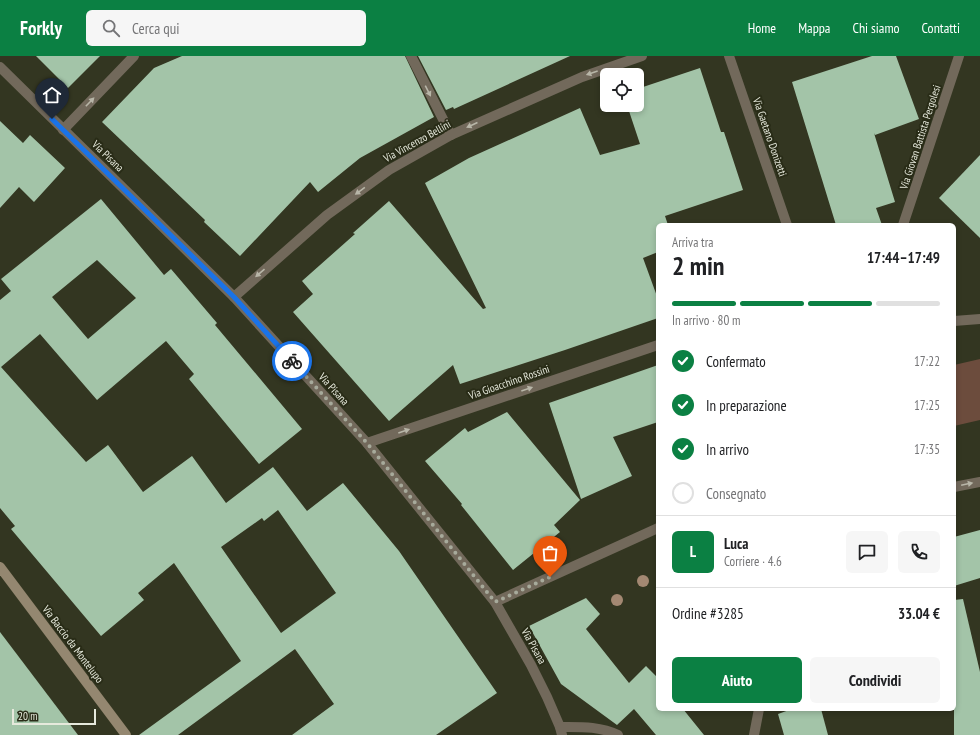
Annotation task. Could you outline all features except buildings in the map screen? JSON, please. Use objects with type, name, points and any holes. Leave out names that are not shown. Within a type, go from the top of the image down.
[{"type":"main road","name":"Via Baccio da Montelupo","points":[[0,567],[126,735]]},
{"type":"street","points":[[63,130],[134,56]]},
{"type":"street","points":[[411,56],[451,135]]},
{"type":"street","name":"Via Vincenzo Bellini","points":[[234,297],[326,215],[389,170],[451,135],[582,77],[642,56]]},
{"type":"street","name":"Via Gaetano Donizetti","points":[[729,56],[786,223]]},
{"type":"street","name":"Via Giovan Battista Pergolesi","points":[[904,223],[960,56]]},
{"type":"street","name":"Via Pisana","points":[[0,67],[234,297],[367,443],[495,602],[547,697],[561,731]]},
{"type":"street","points":[[956,321],[980,319]]},
{"type":"street","name":"Via Gioacchino Rossini","points":[[367,443],[656,346]]},
{"type":"street","points":[[956,487],[980,482]]},
{"type":"street","points":[[495,602],[656,529]]},
{"type":"street","points":[[754,735],[759,711]]},
{"type":"street","points":[[561,731],[580,727],[603,729],[618,735]]},
{"type":"shaded area","points":[[980,359],[980,420],[956,426],[956,365]]},
{"type":"way so far","points":[[292,361],[367,443],[495,602],[550,577]]},
{"type":"route","points":[[52,119],[234,297],[292,361]]}]
